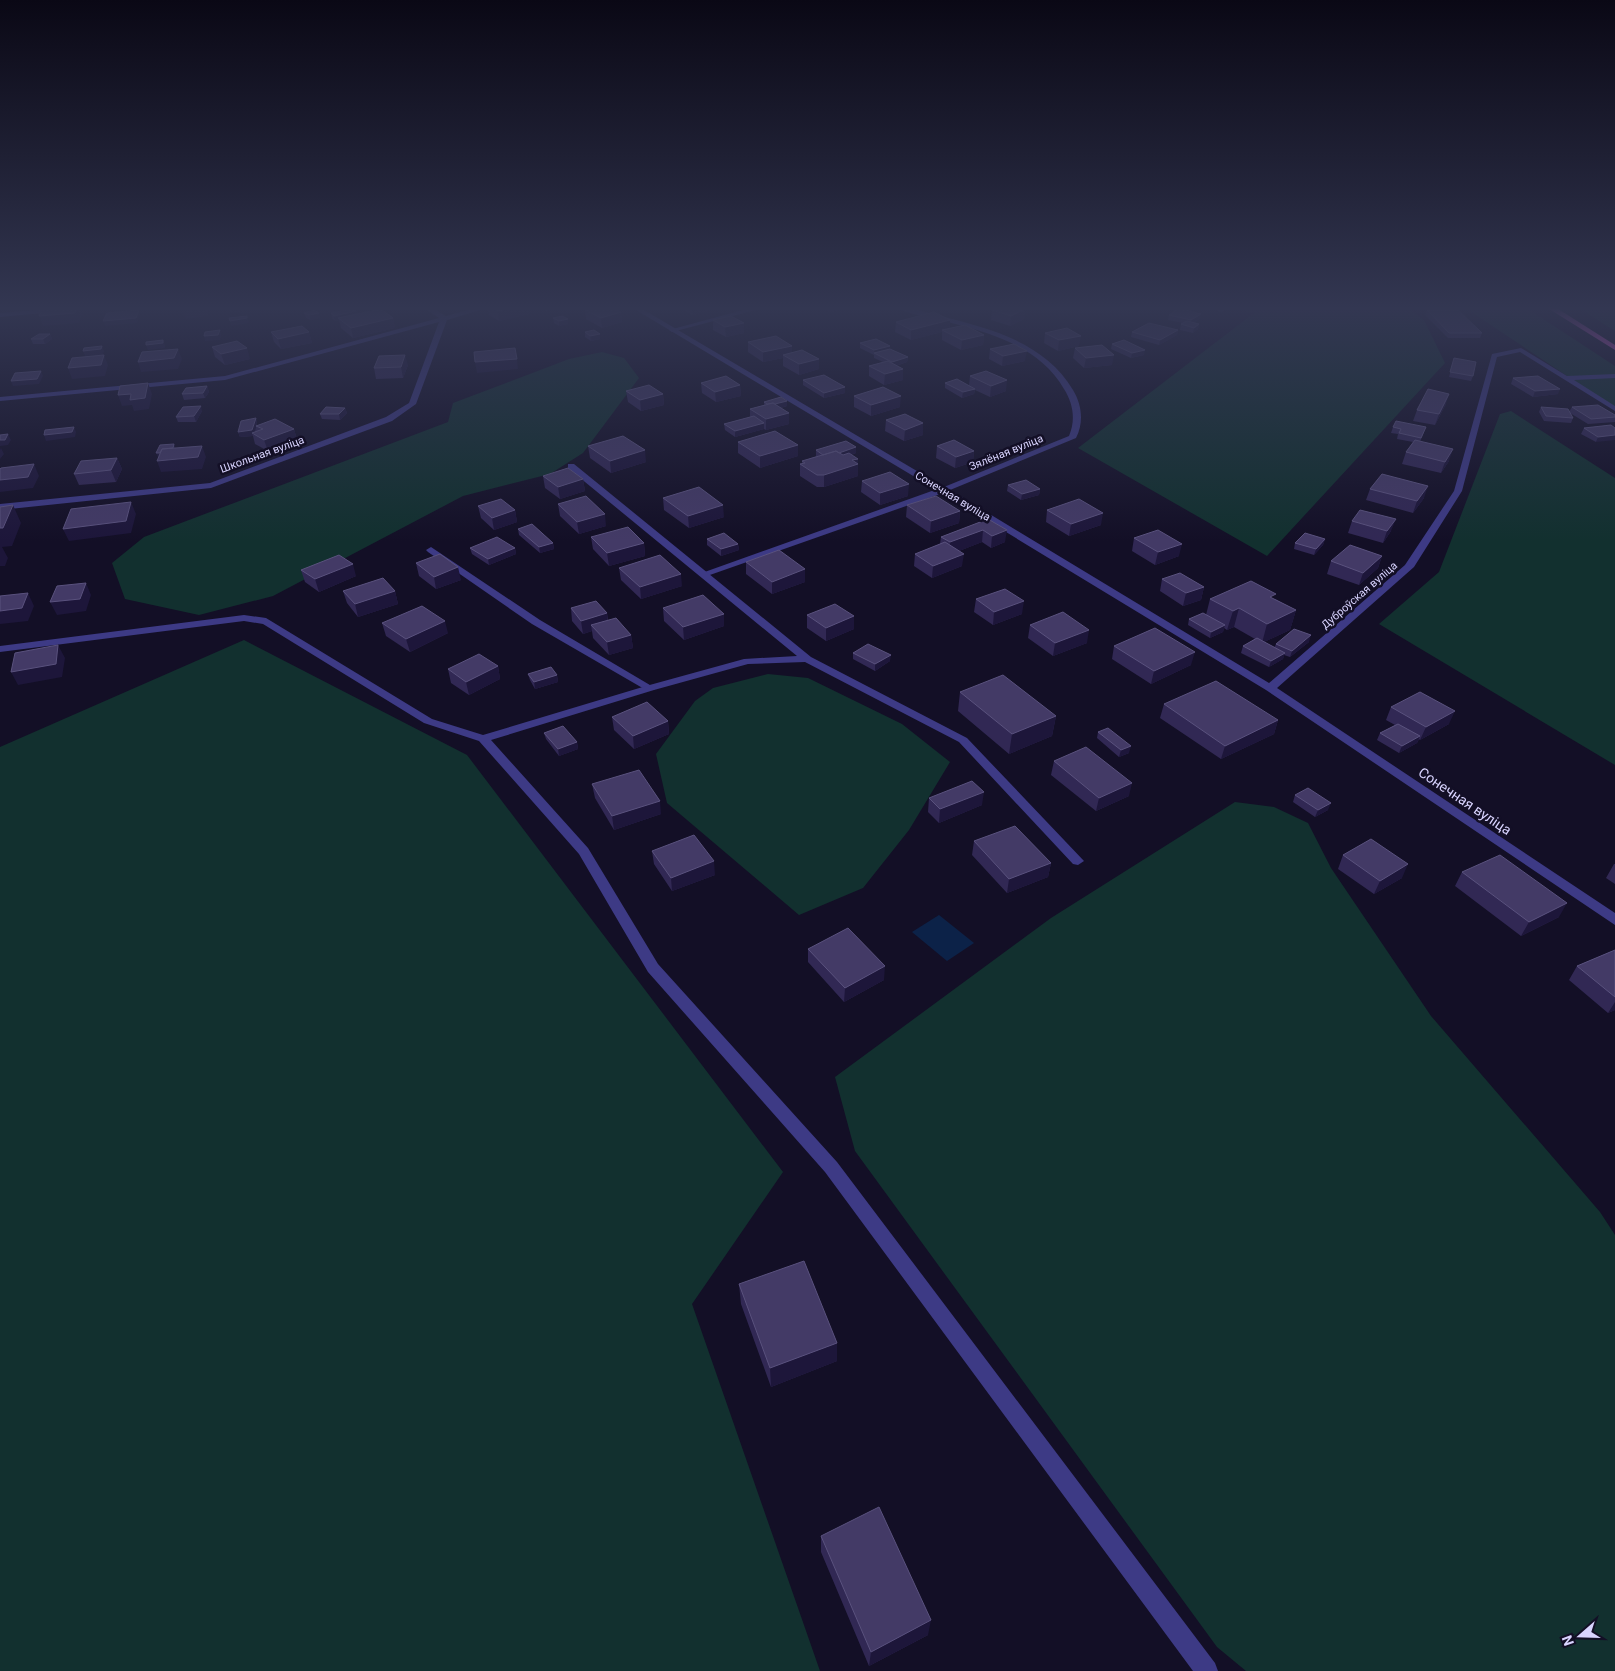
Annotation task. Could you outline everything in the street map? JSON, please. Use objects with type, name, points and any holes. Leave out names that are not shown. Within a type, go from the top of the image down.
[{"type":"street","points":[[0,399],[150,385]]},
{"type":"street","name":"Школьная вуліца","points":[[0,507],[211,485],[389,419],[412,404],[419,385]]},
{"type":"street","name":"Сонечная вуліца","points":[[765,385],[1270,688],[1615,920]]},
{"type":"street","name":"Зялёная вуліца","points":[[704,574],[943,490],[1072,438],[1077,428],[1075,403],[1067,385]]},
{"type":"street","name":"Дуброўская вуліца","points":[[1270,688],[1409,567],[1458,491],[1486,385]]},
{"type":"street","points":[[1579,385],[1615,409]]},
{"type":"street","points":[[571,466],[807,659],[964,740],[1078,862]]},
{"type":"street","points":[[431,550],[536,622],[650,688]]},
{"type":"street","points":[[0,649],[244,618],[266,621],[428,721],[484,739],[584,851],[652,968],[831,1168],[1207,1671]]},
{"type":"street","points":[[484,739],[650,688],[748,661],[807,659]]},
{"type":"green space","points":[[501,385],[634,385],[583,453],[550,474],[463,496],[273,596],[199,615],[125,599],[112,563],[144,537],[448,422],[453,403]]},
{"type":"green space","points":[[1160,385],[1425,385],[1267,556],[1078,448]]},
{"type":"green space","points":[[1581,385],[1615,385],[1615,408]]},
{"type":"green space","points":[[1511,411],[1615,478],[1615,765],[1379,624],[1439,572],[1500,414]]},
{"type":"green space","points":[[244,640],[467,755],[783,1172],[692,1304],[820,1671],[0,1671],[0,747]]},
{"type":"green space","points":[[768,674],[808,678],[902,724],[950,762],[909,830],[863,888],[799,915],[667,803],[656,754],[695,701],[713,688]]},
{"type":"green space","points":[[1235,802],[1274,807],[1308,823],[1331,868],[1431,1016],[1600,1212],[1615,1235],[1615,1671],[1246,1671],[1217,1647],[855,1151],[835,1077],[1051,918]]},
{"type":"water","points":[[939,915],[974,943],[947,961],[912,932]]},
{"type":"building","points":[[148,385],[145,398],[130,400],[131,394],[118,395],[120,386]]},
{"type":"building","points":[[649,385],[663,394],[640,400],[626,391]]},
{"type":"building","points":[[704,385],[740,385],[715,392]]},
{"type":"building","points":[[811,385],[841,385],[845,387],[824,393]]},
{"type":"building","points":[[949,385],[968,385],[975,389],[963,392]]},
{"type":"building","points":[[1525,385],[1553,385],[1560,389],[1535,391]]},
{"type":"building","points":[[207,386],[203,393],[182,394],[186,388]]},
{"type":"building","points":[[883,387],[901,396],[871,405],[854,396]]},
{"type":"building","points":[[1428,389],[1449,394],[1439,414],[1417,410]]},
{"type":"building","points":[[781,397],[787,401],[775,404],[764,402]]},
{"type":"building","points":[[773,403],[789,413],[766,419],[750,409]]},
{"type":"building","points":[[1598,405],[1615,415],[1615,417],[1591,419],[1572,407]]},
{"type":"building","points":[[201,406],[194,416],[176,417],[183,407]]},
{"type":"building","points":[[326,407],[345,408],[339,414],[320,414]]},
{"type":"building","points":[[1541,407],[1568,409],[1573,418],[1546,416]]},
{"type":"building","points":[[905,414],[923,423],[905,430],[886,420]]},
{"type":"building","points":[[754,416],[764,423],[735,431],[724,424]]},
{"type":"building","points":[[256,418],[252,430],[238,432],[241,421]]},
{"type":"building","points":[[275,419],[294,429],[264,440],[252,433],[263,429],[256,426]]},
{"type":"building","points":[[1396,421],[1426,427],[1421,438],[1399,433],[1401,429],[1393,427]]},
{"type":"building","points":[[1611,425],[1615,428],[1615,435],[1598,437],[1584,428]]},
{"type":"building","points":[[74,427],[72,432],[44,435],[45,430]]},
{"type":"building","points":[[775,431],[798,445],[760,456],[738,442]]},
{"type":"building","points":[[8,434],[5,440],[0,440],[0,435]]},
{"type":"building","points":[[623,436],[645,450],[610,461],[588,446]]},
{"type":"building","points":[[954,440],[974,451],[956,457],[937,446]]},
{"type":"building","points":[[1415,440],[1453,449],[1445,462],[1406,452]]},
{"type":"building","points":[[846,441],[856,447],[839,453],[836,451],[823,455],[816,450]]},
{"type":"building","points":[[174,444],[173,448],[162,449],[160,453],[156,453],[160,445]]},
{"type":"building","points":[[202,446],[198,457],[157,461],[162,449]]},
{"type":"building","points":[[836,451],[843,455],[849,453],[858,459],[852,460],[858,464],[824,475],[817,475],[800,464],[805,463],[802,461]]},
{"type":"building","points":[[117,458],[111,470],[74,474],[81,461]]},
{"type":"building","points":[[34,464],[28,477],[0,480],[1,468]]},
{"type":"building","points":[[568,468],[583,479],[558,487],[543,476]]},
{"type":"building","points":[[890,472],[909,484],[880,493],[862,481]]},
{"type":"building","points":[[1382,474],[1428,486],[1417,501],[1370,489]]},
{"type":"building","points":[[1026,480],[1040,489],[1022,494],[1008,485]]},
{"type":"building","points":[[699,487],[723,505],[688,516],[663,498]]},
{"type":"building","points":[[586,496],[605,514],[577,522],[558,504]]},
{"type":"building","points":[[936,496],[960,511],[931,521],[907,505]]},
{"type":"building","points":[[501,499],[515,510],[492,518],[478,506]]},
{"type":"building","points":[[1079,499],[1103,513],[1071,524],[1047,510]]},
{"type":"building","points":[[131,502],[126,521],[63,529],[71,509]]},
{"type":"building","points":[[13,505],[3,528],[0,528],[0,507]]},
{"type":"building","points":[[1360,510],[1396,519],[1387,531],[1352,521]]},
{"type":"building","points":[[988,519],[1007,530],[992,536],[983,530],[950,542],[941,537]]},
{"type":"building","points":[[532,524],[553,543],[539,547],[518,529]]},
{"type":"building","points":[[628,527],[644,543],[607,553],[591,537]]},
{"type":"building","points":[[1158,530],[1182,544],[1158,552],[1134,538]]},
{"type":"building","points":[[724,533],[738,544],[721,549],[707,539]]},
{"type":"building","points":[[1305,533],[1325,539],[1316,549],[1295,543]]},
{"type":"building","points":[[497,537],[515,548],[488,559],[470,548]]},
{"type":"building","points":[[945,542],[964,554],[933,566],[915,554]]},
{"type":"building","points":[[1350,545],[1382,556],[1363,573],[1331,561]]},
{"type":"building","points":[[779,550],[805,569],[772,582],[746,562]]},
{"type":"building","points":[[440,554],[458,567],[434,577],[416,563]]},
{"type":"building","points":[[339,555],[353,564],[315,579],[301,570]]},
{"type":"building","points":[[660,555],[681,574],[640,587],[619,568]]},
{"type":"building","points":[[1180,573],[1204,587],[1186,593],[1162,579]]},
{"type":"building","points":[[383,578],[395,591],[355,604],[343,591]]},
{"type":"building","points":[[1251,581],[1276,594],[1270,597],[1296,610],[1267,624],[1239,608],[1233,611],[1210,599]]},
{"type":"building","points":[[86,583],[80,599],[50,602],[57,586]]},
{"type":"building","points":[[1005,589],[1024,601],[994,612],[976,599]]},
{"type":"building","points":[[28,593],[22,608],[0,611],[0,596]]},
{"type":"building","points":[[703,595],[724,614],[683,627],[663,608]]},
{"type":"building","points":[[596,601],[607,613],[581,621],[571,608]]},
{"type":"building","points":[[835,604],[854,616],[826,628],[807,615]]},
{"type":"building","points":[[422,606],[445,621],[406,639],[382,623]]},
{"type":"building","points":[[1063,612],[1089,630],[1055,643],[1030,625]]},
{"type":"building","points":[[1203,613],[1225,625],[1211,632],[1189,619]]},
{"type":"building","points":[[616,618],[631,635],[607,642],[591,625]]},
{"type":"building","points":[[1155,628],[1195,652],[1154,671],[1114,646]]},
{"type":"building","points":[[1294,629],[1311,635],[1292,651],[1276,644]]},
{"type":"building","points":[[1257,638],[1285,653],[1271,661],[1243,646]]},
{"type":"building","points":[[868,644],[891,655],[875,664],[853,653]]},
{"type":"building","points":[[58,645],[56,664],[11,672],[15,653]]},
{"type":"building","points":[[479,654],[498,666],[466,682],[448,669]]},
{"type":"building","points":[[551,667],[557,675],[534,682],[528,674]]},
{"type":"building","points":[[1003,675],[1056,716],[1012,734],[960,692]]},
{"type":"building","points":[[1216,681],[1278,720],[1225,746],[1164,704]]},
{"type":"building","points":[[1420,692],[1455,711],[1426,727],[1391,707]]},
{"type":"building","points":[[647,702],[668,721],[633,736],[612,717]]},
{"type":"building","points":[[1398,724],[1420,736],[1402,746],[1380,733]]},
{"type":"building","points":[[563,726],[577,742],[558,749],[544,733]]},
{"type":"building","points":[[1108,728],[1131,746],[1121,750],[1098,732]]},
{"type":"building","points":[[1086,747],[1132,783],[1099,798],[1054,761]]},
{"type":"building","points":[[639,770],[660,801],[612,816],[592,784]]},
{"type":"building","points":[[972,781],[984,792],[940,809],[929,798]]},
{"type":"building","points":[[1308,788],[1331,803],[1318,810],[1295,795]]},
{"type":"building","points":[[1015,826],[1051,863],[1009,879],[974,841]]},
{"type":"building","points":[[694,835],[714,861],[671,878],[652,851]]},
{"type":"building","points":[[1371,839],[1408,864],[1380,881],[1343,855]]},
{"type":"building","points":[[1500,855],[1567,903],[1529,922],[1462,872]]},
{"type":"building","points":[[848,928],[885,966],[845,988],[808,949]]},
{"type":"building","points":[[1615,950],[1615,997],[1577,966]]},
{"type":"building","points":[[804,1261],[837,1343],[770,1368],[739,1284]]},
{"type":"building","points":[[879,1507],[931,1620],[871,1652],[821,1536]]}]
